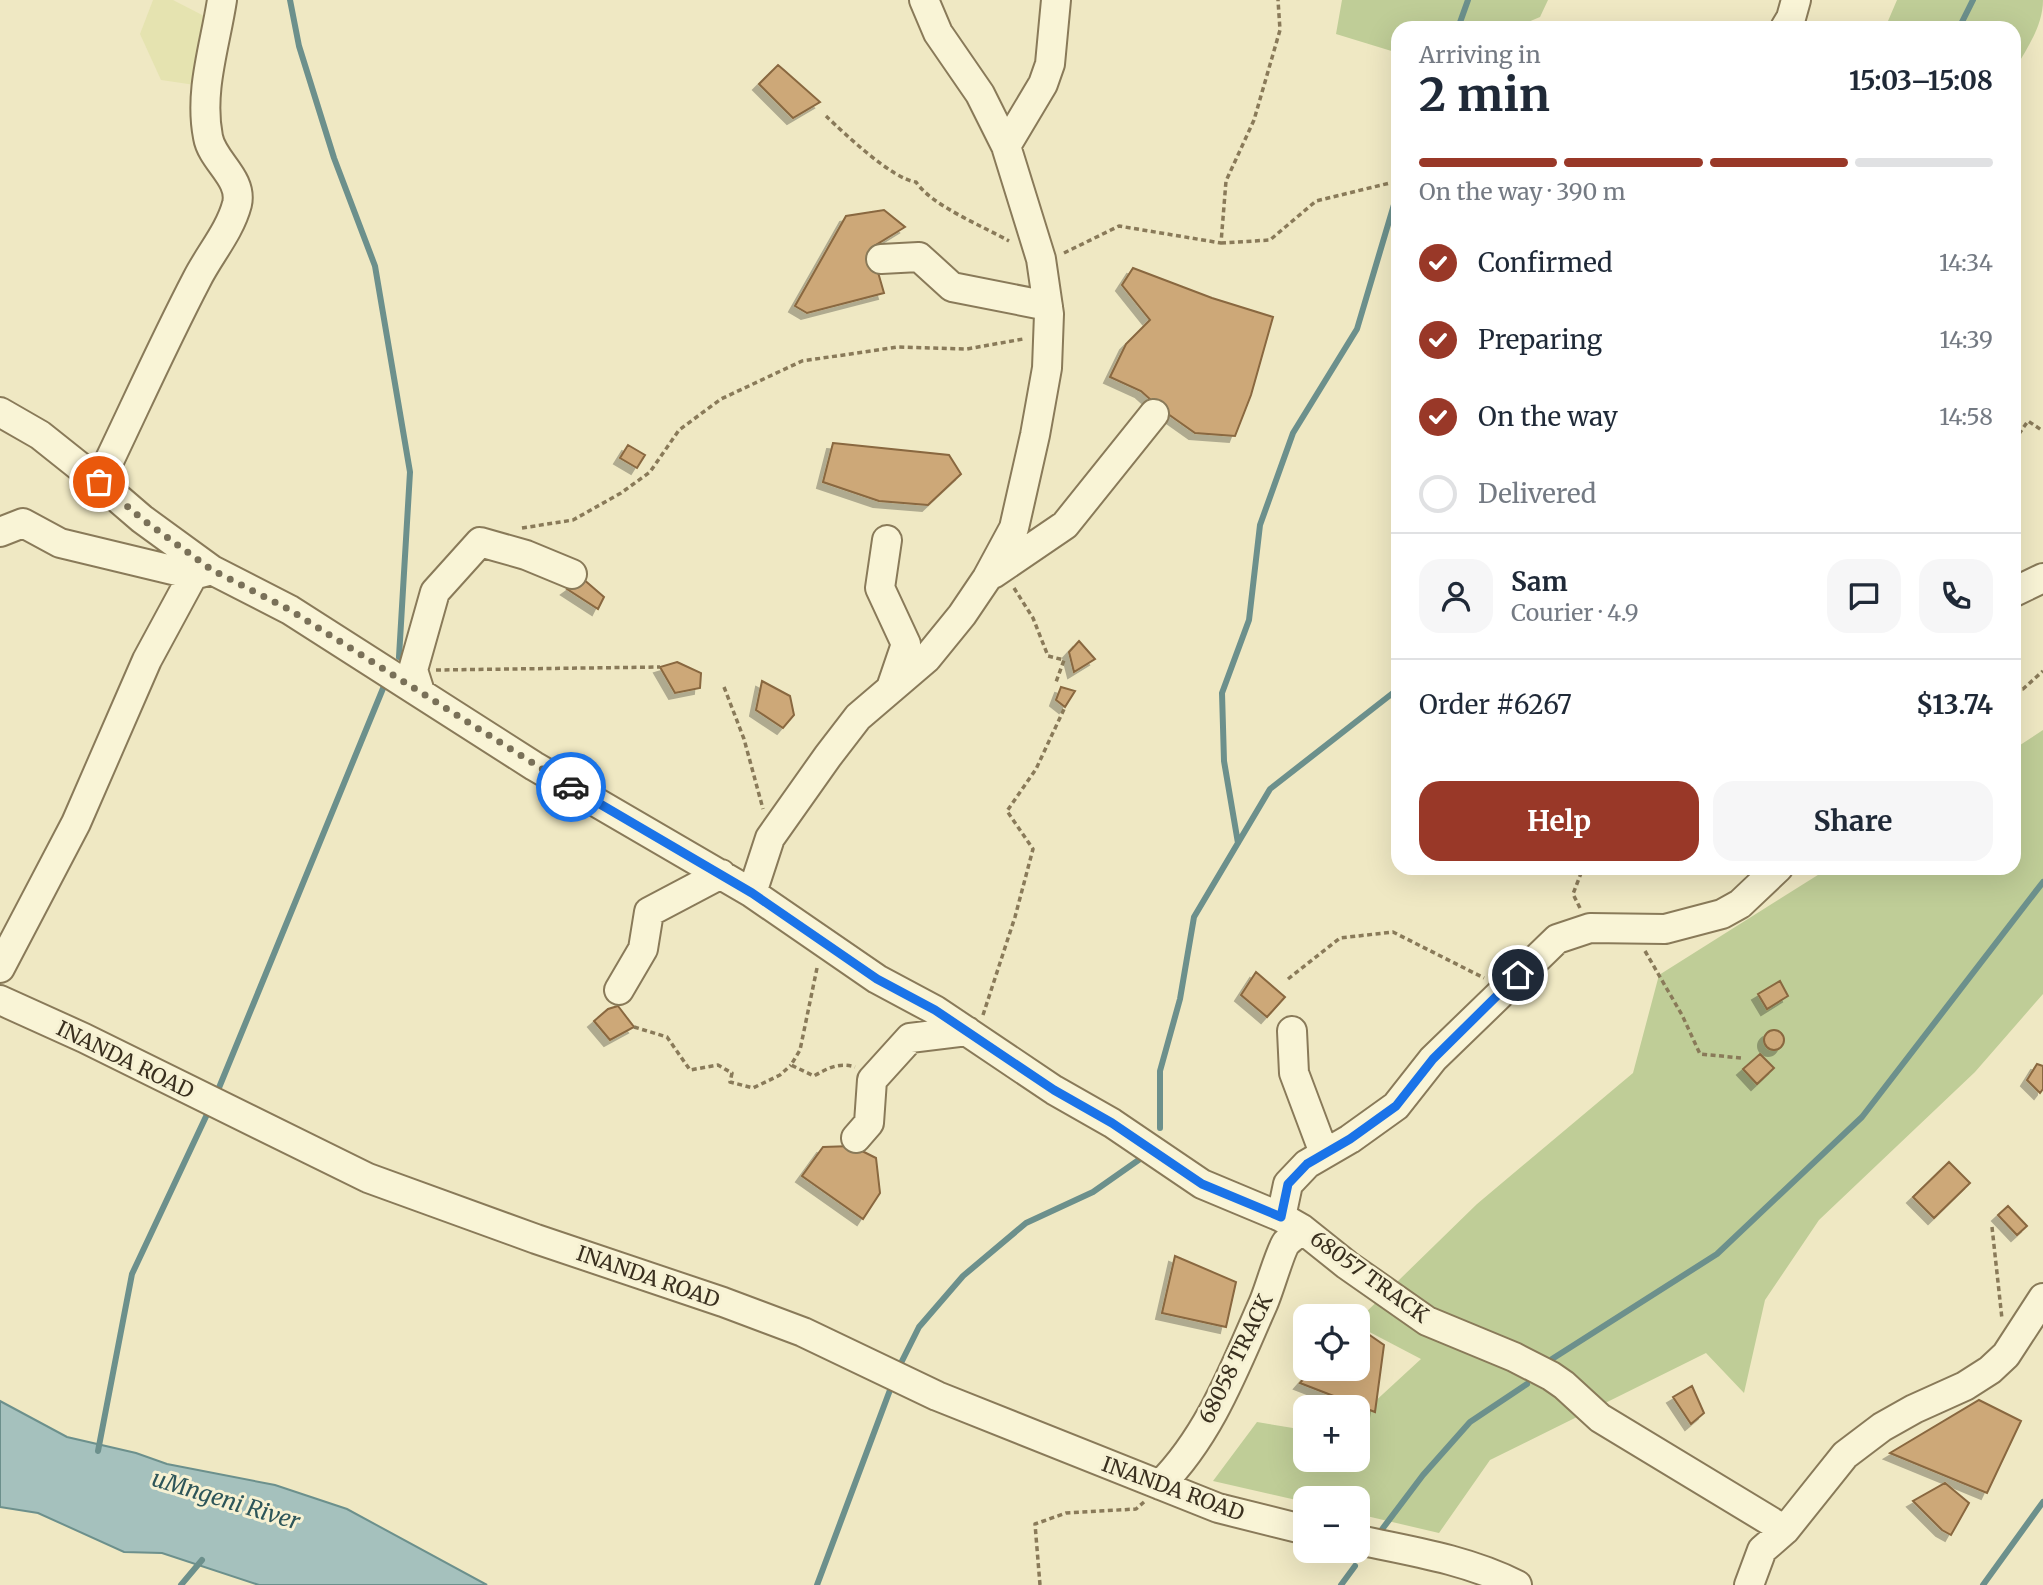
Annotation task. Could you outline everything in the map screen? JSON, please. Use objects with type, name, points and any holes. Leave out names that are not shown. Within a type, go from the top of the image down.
[{"type":"street","points":[[99,482],[197,278],[228,226],[237,204],[236,187],[213,152],[206,128],[208,73],[222,0]]},
{"type":"street","points":[[752,893],[770,838],[858,717],[927,658],[995,573],[1014,528],[1047,368],[1048,306],[1041,259],[1006,146],[980,94],[939,33],[924,0]]},
{"type":"street","points":[[1006,146],[1044,84],[1050,64],[1056,0]]},
{"type":"street","points":[[1789,21],[1796,0]]},
{"type":"street","points":[[881,259],[919,257],[952,287],[1048,306]]},
{"type":"street","name":"68057 TRACK","points":[[0,412],[40,435],[99,482],[203,573],[290,610],[416,681],[534,765],[752,893],[877,979],[935,1010],[1202,1184],[1292,1223],[1427,1321],[1514,1357],[1551,1376],[1600,1418],[1785,1530]]},
{"type":"street","points":[[995,573],[1065,525],[1154,414]]},
{"type":"street","points":[[0,532],[23,523],[60,543],[203,573],[147,660],[76,823],[0,968]]},
{"type":"street","points":[[887,540],[880,588],[906,644],[891,688]]},
{"type":"street","points":[[416,681],[435,592],[480,542],[526,555],[572,574]]},
{"type":"street","points":[[2021,589],[2043,578]]},
{"type":"street","points":[[619,990],[643,949],[649,912],[721,874]]},
{"type":"street","name":"68058 TRACK","points":[[1160,1485],[1181,1461],[1220,1401],[1267,1295],[1292,1223],[1288,1184],[1307,1164],[1350,1139],[1396,1106],[1433,1059],[1557,939],[1571,932],[1590,928],[1665,929],[1722,914],[1740,904],[1771,875]]},
{"type":"street","name":"INANDA ROAD","points":[[0,1000],[84,1038],[368,1178],[803,1332],[937,1396],[1160,1485],[1218,1508],[1293,1527]]},
{"type":"street","points":[[1292,1031],[1294,1073],[1324,1153]]},
{"type":"street","points":[[856,1138],[869,1123],[872,1080],[910,1038],[972,1034]]},
{"type":"street","points":[[1749,1585],[1762,1550],[1785,1530],[1845,1455],[1882,1427],[1965,1386],[1990,1370],[2006,1355],[2043,1298]]},
{"type":"street","points":[[1370,1542],[1421,1552],[1470,1566],[1517,1585]]},
{"type":"path","points":[[1221,243],[1227,181],[1254,120],[1280,30],[1278,0]]},
{"type":"path","points":[[826,116],[867,152],[906,180],[916,181],[922,189],[965,218],[1041,259],[1067,252],[1119,226],[1221,243],[1270,240],[1316,201],[1391,183]]},
{"type":"path","points":[[480,542],[523,527],[573,520],[621,493],[650,472],[679,430],[721,399],[802,361],[898,347],[967,349],[1048,335]]},
{"type":"path","points":[[2021,430],[2028,421],[2043,431]]},
{"type":"path","points":[[995,573],[1033,618],[1048,656],[1064,660],[1056,682]]},
{"type":"path","points":[[416,681],[660,667]]},
{"type":"path","points":[[2021,689],[2043,671]]},
{"type":"path","points":[[724,687],[744,738],[770,838]]},
{"type":"path","points":[[972,1034],[1015,917],[1033,849],[1007,811],[1036,769],[1066,707]]},
{"type":"path","points":[[1580,875],[1573,894],[1590,928]]},
{"type":"path","points":[[1632,928],[1682,1015],[1700,1054],[1741,1058]]},
{"type":"path","points":[[1288,979],[1340,938],[1393,932],[1504,988]]},
{"type":"path","points":[[634,1027],[667,1037],[690,1070],[700,1066],[718,1065],[732,1073],[730,1082],[753,1088],[780,1075],[791,1065],[800,1050],[817,972],[817,938]]},
{"type":"path","points":[[791,1065],[814,1076],[845,1064],[877,1074]]},
{"type":"path","points":[[1992,1227],[2006,1355]]},
{"type":"path","points":[[1040,1585],[1035,1524],[1066,1513],[1136,1509],[1160,1485]]},
{"type":"shaded area","points":[[153,0],[173,0],[208,18],[202,86],[161,80],[140,34]]},
{"type":"green space","points":[[1342,0],[1548,0],[1540,17],[1531,21],[1391,21],[1391,51],[1336,34]]},
{"type":"green space","points":[[1897,0],[2043,0],[2037,28],[2021,59],[2021,21],[1888,21]]},
{"type":"green space","points":[[2043,730],[2043,994],[1975,1072],[1819,1220],[1765,1300],[1744,1393],[1706,1353],[1490,1460],[1439,1533],[1370,1517],[1370,1486],[1293,1486],[1293,1499],[1213,1481],[1257,1422],[1293,1428],[1293,1472],[1370,1472],[1370,1406],[1421,1359],[1370,1332],[1370,1308],[1477,1204],[1633,1073],[1659,975],[1818,875],[2021,875],[2021,744]]},
{"type":"water","name":"uMngeni River","points":[[0,1401],[67,1437],[136,1453],[167,1464],[275,1485],[347,1509],[487,1585],[259,1585],[162,1553],[124,1552],[38,1513],[0,1507]]},
{"type":"building","points":[[778,65],[820,102],[793,118],[759,84]]},
{"type":"building","points":[[884,210],[905,227],[871,248],[884,293],[807,313],[795,306],[846,216]]},
{"type":"building","points":[[1133,268],[1212,298],[1273,317],[1251,395],[1235,436],[1195,433],[1141,391],[1110,377],[1126,344],[1150,320],[1122,285]]},
{"type":"building","points":[[833,443],[949,455],[961,474],[928,505],[879,501],[823,482]]},
{"type":"building","points":[[628,445],[645,455],[637,468],[620,458]]},
{"type":"building","points":[[582,578],[604,597],[598,609],[567,589]]},
{"type":"building","points":[[1079,641],[1095,659],[1074,672],[1069,652]]},
{"type":"building","points":[[677,662],[701,673],[700,688],[675,693],[660,667]]},
{"type":"building","points":[[762,681],[790,696],[794,715],[783,728],[756,710]]},
{"type":"building","points":[[1061,687],[1075,691],[1065,707],[1056,700]]},
{"type":"building","points":[[1256,972],[1285,997],[1267,1017],[1241,995]]},
{"type":"building","points":[[1780,981],[1788,996],[1767,1009],[1758,994]]},
{"type":"building","points":[[618,1006],[634,1027],[610,1040],[594,1021],[608,1009]]},
{"type":"building","points":[[1774,1030],[1781,1033],[1784,1040],[1781,1047],[1774,1050],[1767,1047],[1764,1040],[1767,1033]]},
{"type":"building","points":[[1760,1054],[1774,1068],[1757,1084],[1743,1069]]},
{"type":"building","points":[[2037,1064],[2043,1066],[2043,1089],[2040,1093],[2027,1080]]},
{"type":"building","points":[[852,1146],[876,1158],[880,1193],[863,1219],[802,1176],[823,1147]]},
{"type":"building","points":[[1949,1162],[1970,1183],[1934,1218],[1913,1197]]},
{"type":"building","points":[[2008,1206],[2027,1226],[2017,1235],[1998,1215]]},
{"type":"building","points":[[1175,1256],[1236,1282],[1226,1327],[1162,1313]]},
{"type":"building","points":[[1370,1335],[1384,1345],[1375,1412],[1370,1410],[1370,1395],[1331,1395],[1300,1383],[1370,1381]]},
{"type":"building","points":[[1692,1386],[1704,1413],[1691,1424],[1673,1397]]},
{"type":"building","points":[[1979,1400],[2021,1421],[1987,1493],[1890,1453]]},
{"type":"building","points":[[1945,1483],[1969,1503],[1951,1535],[1942,1530],[1913,1501]]},
{"type":"waterway","points":[[290,0],[299,46],[334,158],[375,266],[410,472],[399,657]]},
{"type":"waterway","points":[[1460,21],[1468,0]]},
{"type":"waterway","points":[[1962,21],[1973,0]]},
{"type":"waterway","points":[[1238,843],[1224,761],[1222,693],[1249,620],[1260,525],[1293,433],[1357,329],[1391,215]]},
{"type":"waterway","points":[[216,1095],[384,686]]},
{"type":"waterway","points":[[1160,1128],[1160,1071],[1180,999],[1194,917],[1270,789],[1391,694]]},
{"type":"waterway","points":[[1552,1359],[1717,1254],[1862,1117],[2043,882]]},
{"type":"waterway","points":[[98,1451],[132,1274],[210,1108]]},
{"type":"waterway","points":[[898,1369],[919,1327],[963,1276],[1026,1223],[1093,1192],[1140,1159]]},
{"type":"waterway","points":[[817,1585],[893,1382]]},
{"type":"waterway","points":[[1380,1532],[1423,1475],[1470,1422],[1527,1384]]},
{"type":"waterway","points":[[1983,1585],[2043,1502]]},
{"type":"waterway","points":[[181,1585],[202,1560]]},
{"type":"waterway","points":[[1341,1585],[1355,1566]]},
{"type":"way so far","points":[[99,482],[172,543],[212,570],[290,610],[337,638],[571,787]]},
{"type":"route","points":[[571,787],[752,893],[877,979],[935,1010],[1202,1184],[1281,1217],[1288,1184],[1307,1164],[1350,1139],[1396,1106],[1433,1059],[1518,975]]}]
